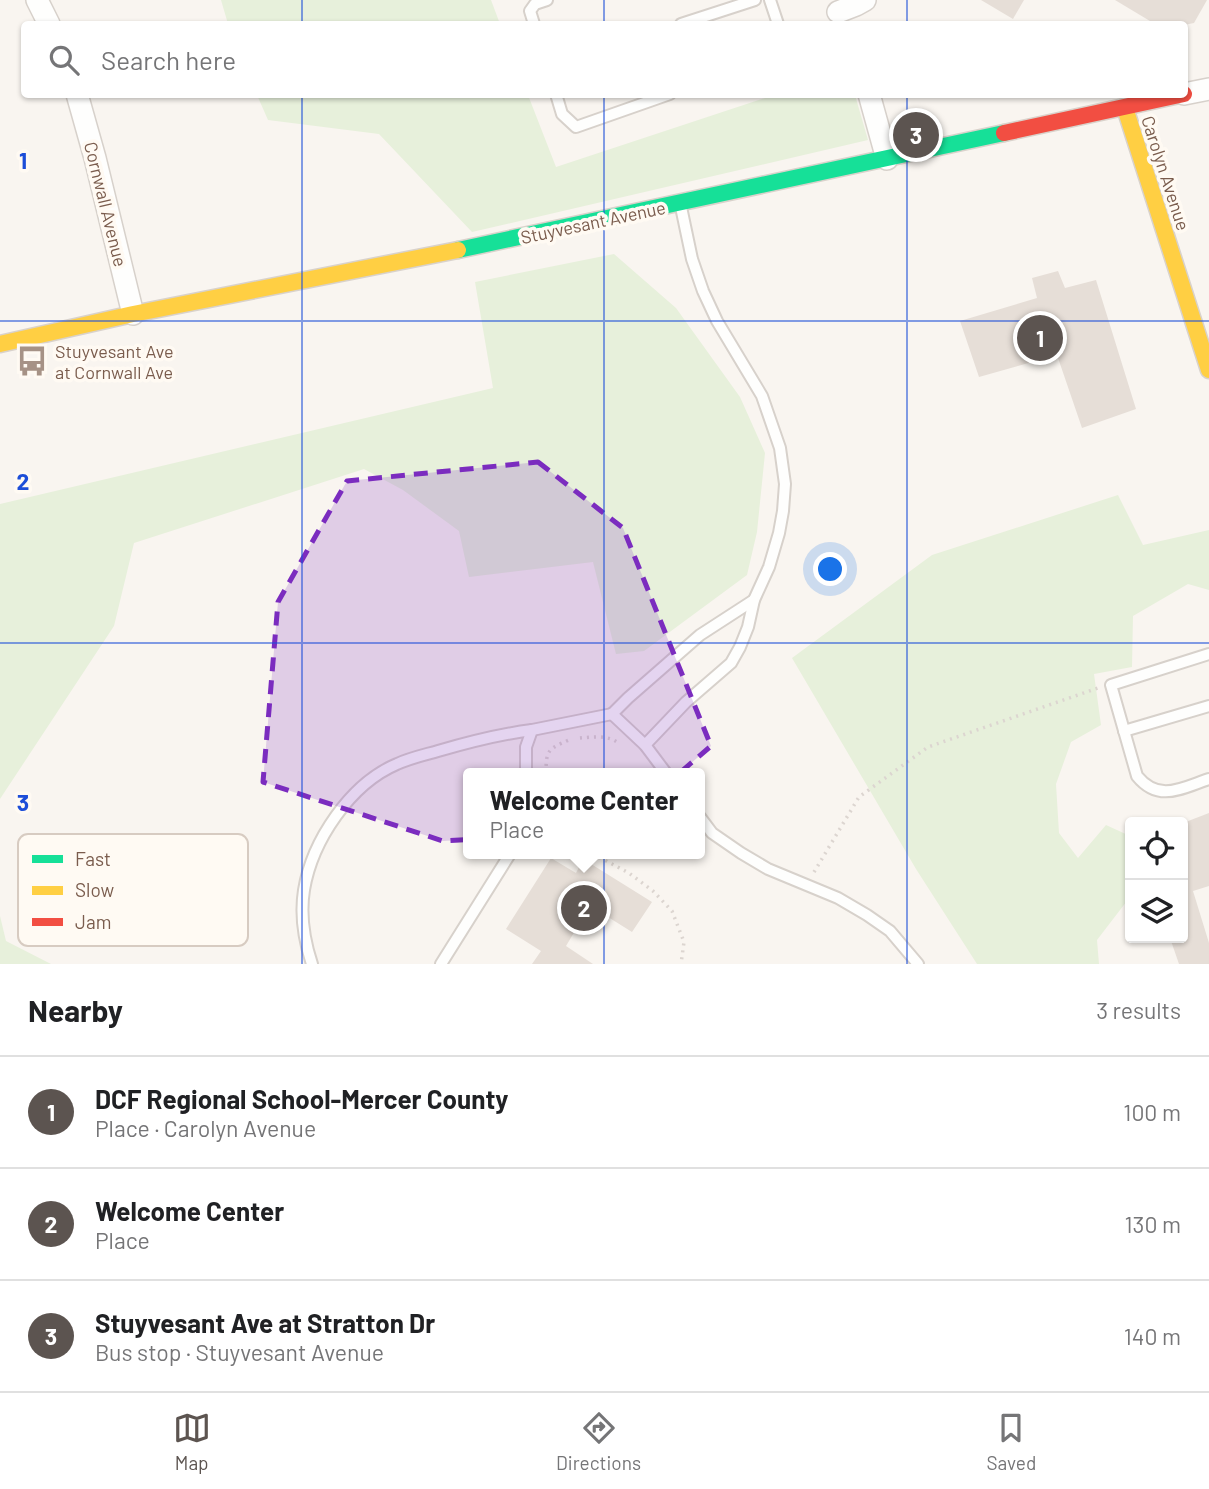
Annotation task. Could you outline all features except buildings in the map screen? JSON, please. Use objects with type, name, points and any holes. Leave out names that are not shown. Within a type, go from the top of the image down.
[{"type":"street","points":[[37,0],[48,21]]},
{"type":"street","points":[[838,12],[865,0]]},
{"type":"street","name":"Cornwall Avenue","points":[[78,98],[133,314]]},
{"type":"street","points":[[870,98],[887,159]]},
{"type":"street","name":"Stuyvesant Avenue","points":[[0,344],[133,314],[481,246],[1177,98]]},
{"type":"street","name":"Carolyn Avenue","points":[[1125,108],[1209,370]]},
{"type":"lane","points":[[533,21],[530,11],[535,4],[547,0]]},
{"type":"lane","points":[[690,21],[755,0]]},
{"type":"lane","points":[[770,0],[777,21]]},
{"type":"lane","points":[[557,98],[562,114],[576,127],[659,98]]},
{"type":"lane","points":[[645,745],[686,702],[731,663],[740,647],[754,600],[769,567],[783,511],[785,484],[780,448],[762,396],[717,321],[703,291],[692,259],[680,204]]},
{"type":"lane","points":[[312,964],[304,934],[303,916],[304,889],[313,860],[338,813],[376,776],[395,764],[467,743],[612,714],[700,635],[754,600]]},
{"type":"lane","points":[[1209,654],[1111,685],[1137,776],[1145,785],[1155,791],[1170,792],[1209,779]]},
{"type":"lane","points":[[1124,731],[1209,706]]},
{"type":"lane","points":[[612,714],[645,745],[662,768]]},
{"type":"lane","points":[[526,768],[526,747],[532,730]]},
{"type":"lane","points":[[705,824],[741,853],[768,869],[838,898],[867,915],[890,932],[918,964]]},
{"type":"lane","points":[[441,964],[507,859]]},
{"type":"path","points":[[805,886],[859,797],[928,747],[1088,690],[1111,685]]},
{"type":"path","points":[[546,768],[546,755],[551,748],[570,739],[612,739],[631,753],[645,745]]},
{"type":"path","points":[[602,859],[637,879],[672,911],[684,942],[681,964]]},
{"type":"highlighted area","points":[[538,462],[623,528],[711,746],[612,831],[443,841],[263,782],[278,602],[347,481]]},
{"type":"green space","points":[[221,0],[491,0],[499,21],[227,21]]},
{"type":"green space","points":[[258,98],[529,98],[556,167],[765,98],[856,98],[868,140],[472,232],[379,134],[268,120]]},
{"type":"green space","points":[[614,254],[676,308],[740,397],[765,453],[757,532],[747,575],[644,651],[616,654],[593,562],[469,577],[459,531],[403,490],[364,469],[134,543],[114,626],[0,799],[0,504],[493,388],[475,282]]},
{"type":"green space","points":[[1118,495],[1143,545],[1209,530],[1209,590],[1188,584],[1133,616],[1132,667],[1094,674],[1101,725],[1071,742],[1056,784],[1059,833],[1078,858],[1106,825],[1125,834],[1125,904],[1097,940],[1099,964],[977,964],[916,869],[792,658],[932,555]]},
{"type":"green space","points":[[0,916],[6,941],[51,964],[0,964]]},
{"type":"traffic: fast","points":[[458,250],[1004,133]]},
{"type":"traffic: slow","points":[[1125,108],[1209,370]]},
{"type":"traffic: slow","points":[[0,344],[133,314],[458,250]]},
{"type":"traffic: jam","points":[[1004,133],[1166,98]]},
{"type":"place","name":"Stuyvesant Ave at Stratton Dr","points":[[916,135]]},
{"type":"place","name":"DCF Regional School-Mercer County","points":[[1040,338]]},
{"type":"place","name":"Stuyvesant Ave at Cornwall Ave","points":[[32,361]]},
{"type":"place","name":"Welcome Center","points":[[584,908]]}]
